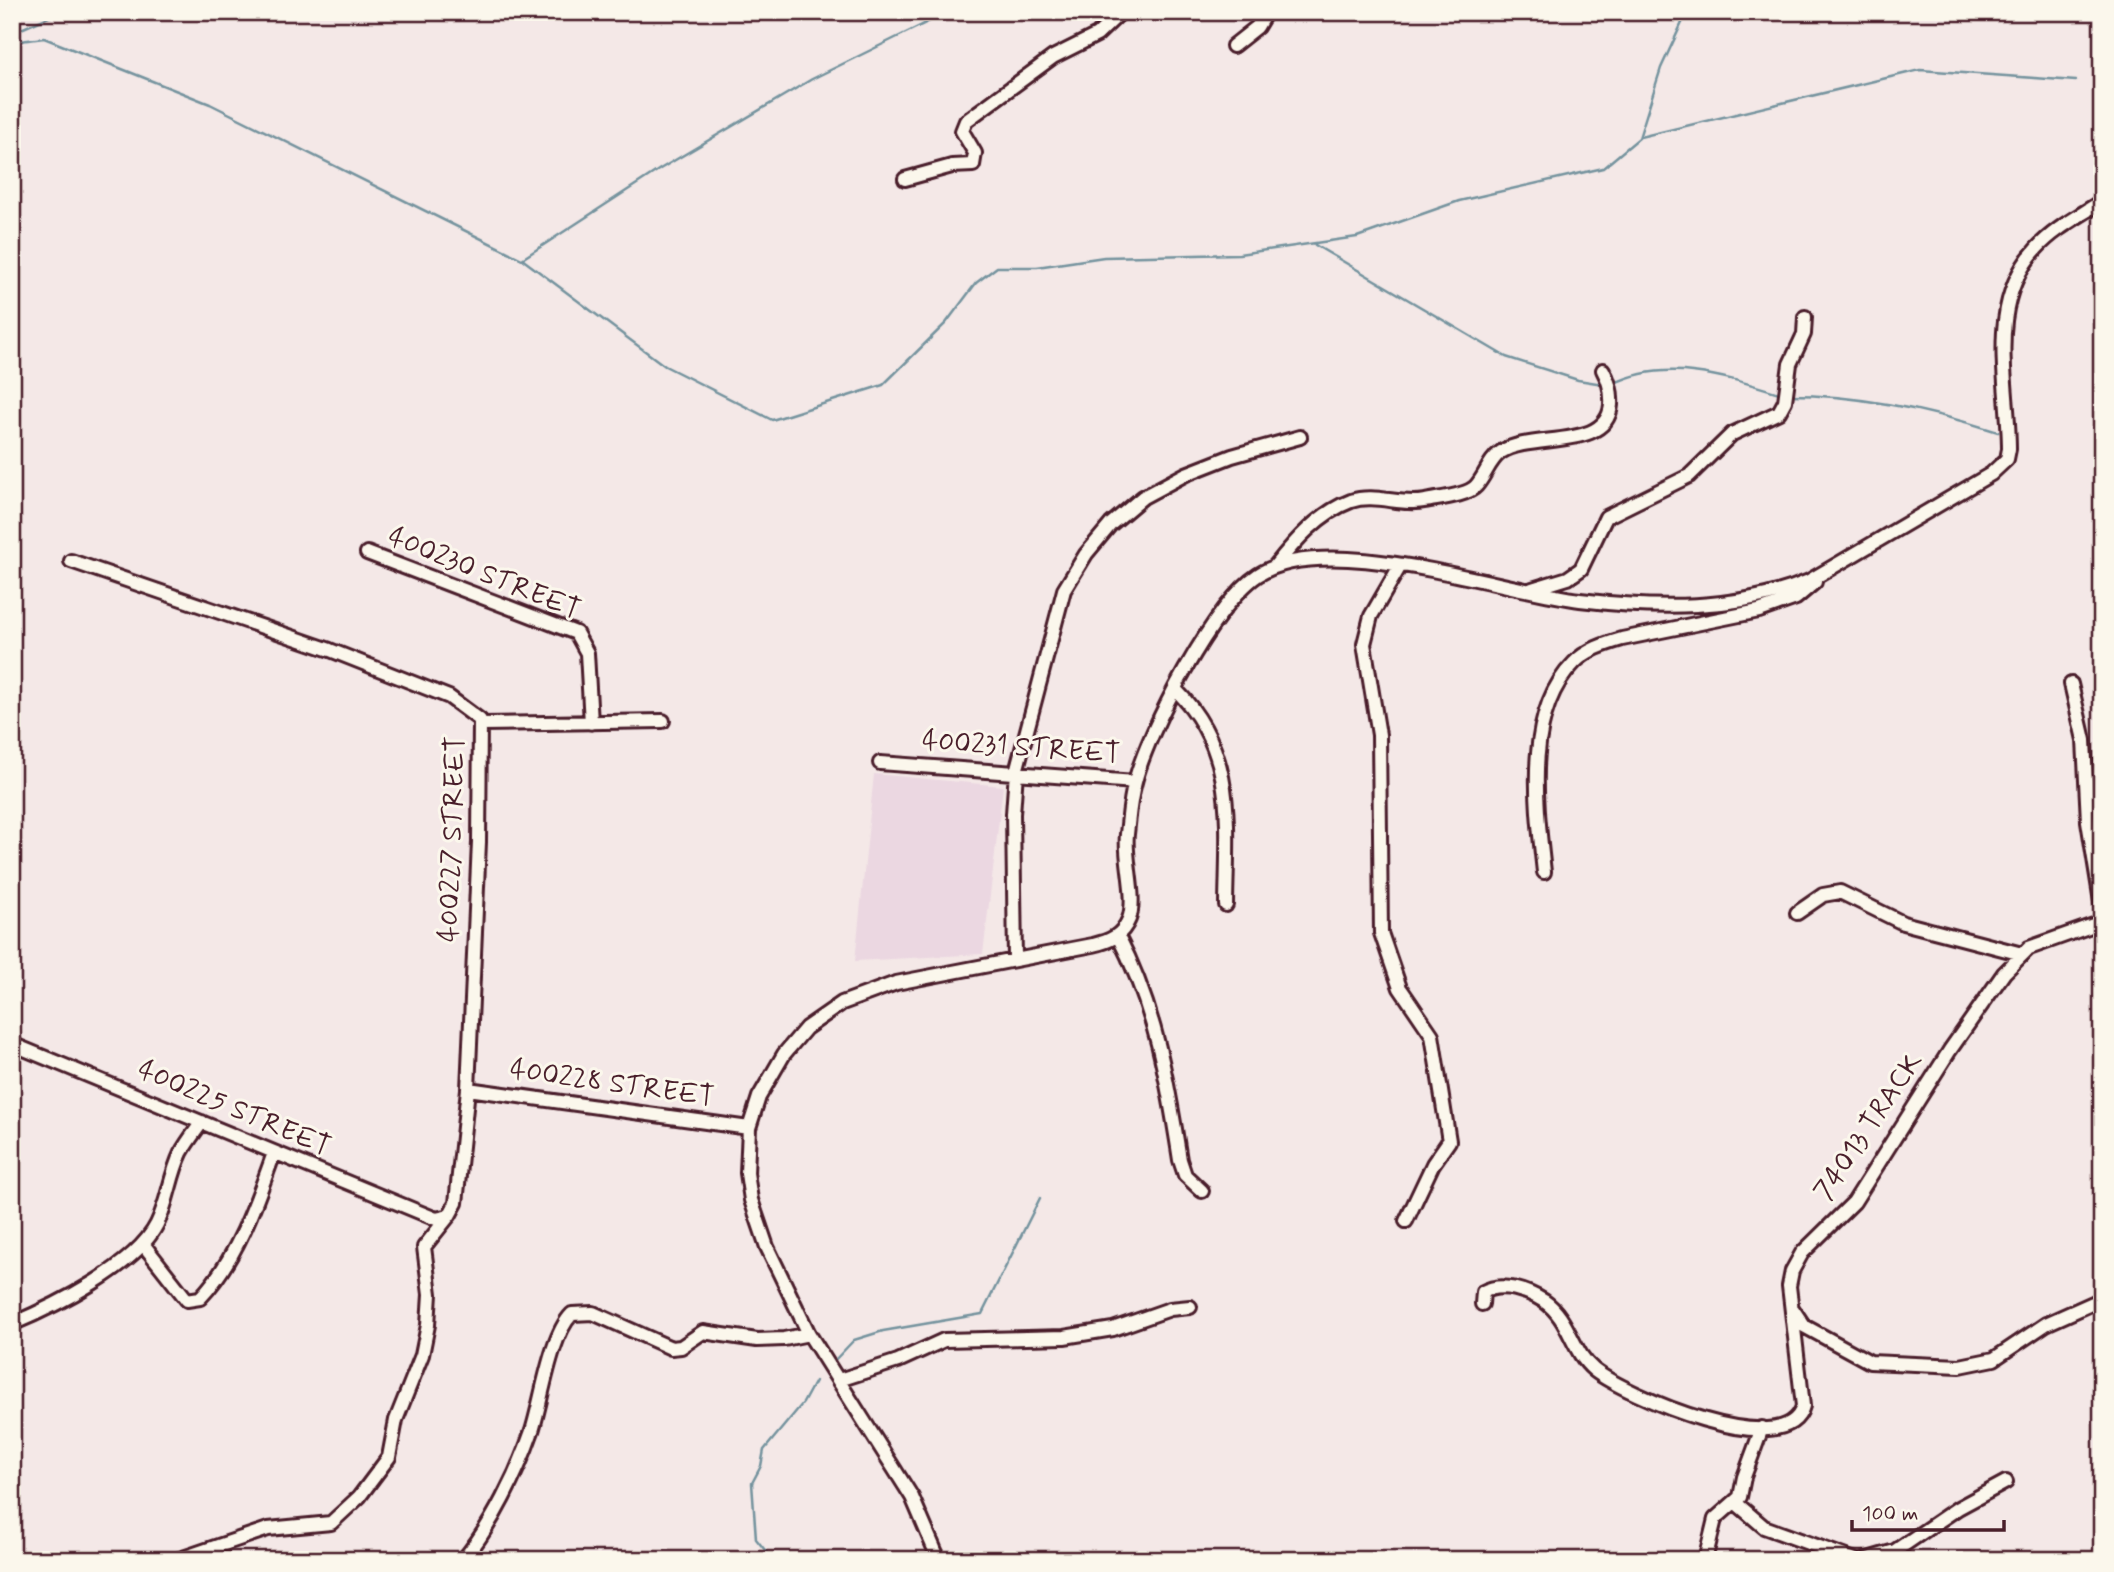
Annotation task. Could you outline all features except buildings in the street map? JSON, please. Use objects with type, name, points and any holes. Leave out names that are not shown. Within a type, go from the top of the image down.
[{"type":"street","points":[[905,179],[952,166],[973,165],[975,153],[962,131],[966,121],[1053,57],[1097,35],[1121,12]]},
{"type":"street","points":[[1233,46],[1256,27],[1266,12]]},
{"type":"street","points":[[939,1560],[912,1497],[809,1334],[757,1222],[747,1173],[749,1128],[759,1097],[784,1054],[806,1028],[832,1009],[863,993],[896,983],[1109,941],[1118,936],[1130,917],[1127,836],[1135,782],[1159,719],[1228,605],[1256,576],[1275,567],[1312,557],[1400,566],[1578,600],[1637,605],[1750,601],[1778,594],[1828,570],[1979,481],[1999,468],[2007,459],[2009,429],[2002,354],[2011,297],[2035,250],[2049,236],[2102,201]]},
{"type":"street","points":[[1528,590],[1567,578],[1581,569],[1606,517],[1689,476],[1732,434],[1779,412],[1785,401],[1790,364],[1804,334],[1805,317]]},
{"type":"street","points":[[1275,567],[1315,522],[1343,505],[1363,499],[1410,503],[1475,488],[1502,451],[1557,437],[1593,433],[1606,421],[1611,408],[1611,390],[1603,370]]},
{"type":"street","points":[[1014,960],[1013,814],[1016,772],[1064,590],[1086,554],[1111,524],[1143,497],[1186,474],[1232,456],[1300,437]]},
{"type":"street","name":"400230 STREET","points":[[367,552],[576,634],[587,653],[591,723]]},
{"type":"street","name":"400227 STREET","points":[[71,561],[330,650],[420,685],[466,707],[482,724],[468,1089],[456,1203],[442,1217]]},
{"type":"street","points":[[1400,566],[1371,616],[1364,644],[1379,735],[1381,933],[1400,988],[1432,1035],[1449,1135],[1448,1145],[1433,1164],[1406,1221]]},
{"type":"street","points":[[1544,873],[1538,791],[1542,727],[1558,682],[1575,662],[1605,644],[1622,639],[1781,604],[1811,586],[1828,570]]},
{"type":"street","points":[[2071,684],[2084,740],[2088,821],[2102,908]]},
{"type":"street","points":[[1176,690],[1203,720],[1219,754],[1224,780],[1226,905]]},
{"type":"street","points":[[482,724],[663,721]]},
{"type":"street","name":"400231 STREET","points":[[880,763],[904,760],[1135,782]]},
{"type":"street","points":[[1797,913],[1823,895],[1840,892],[1903,923],[2022,954]]},
{"type":"street","name":"74013 TRACK","points":[[1482,1304],[1483,1292],[1493,1288],[1522,1290],[1533,1295],[1559,1313],[1588,1363],[1616,1384],[1688,1417],[1762,1427],[1779,1427],[1792,1422],[1803,1406],[1790,1305],[1792,1271],[1802,1253],[1854,1202],[1950,1050],[2004,973],[2022,954],[2047,939],[2102,922]]},
{"type":"street","points":[[1118,936],[1138,978],[1164,1059],[1180,1160],[1185,1175],[1202,1191]]},
{"type":"street","name":"400225 STREET","points":[[12,1044],[274,1153],[442,1217]]},
{"type":"street","name":"400228 STREET","points":[[468,1089],[749,1128]]},
{"type":"street","points":[[12,1324],[70,1295],[143,1244],[161,1215],[181,1154],[202,1122]]},
{"type":"street","points":[[143,1244],[182,1296],[190,1301],[200,1298],[220,1275],[251,1215],[274,1153]]},
{"type":"street","points":[[177,1560],[268,1529],[331,1523],[359,1497],[392,1448],[396,1420],[422,1355],[430,1294],[424,1247],[442,1217]]},
{"type":"street","points":[[1790,1305],[1804,1326],[1870,1362],[1960,1366],[1994,1359],[2046,1324],[2102,1299]]},
{"type":"street","points":[[839,1380],[898,1362],[944,1340],[1064,1337],[1113,1329],[1145,1320],[1170,1309],[1190,1307]]},
{"type":"street","points":[[463,1560],[492,1519],[524,1452],[564,1325],[575,1312],[593,1313],[671,1348],[681,1347],[703,1332],[757,1340],[784,1339],[809,1334]]},
{"type":"street","points":[[1705,1560],[1716,1519],[1736,1503],[1762,1427]]},
{"type":"street","points":[[1864,1560],[1895,1551],[1958,1508],[2006,1482]]},
{"type":"street","points":[[1736,1503],[1764,1527],[1855,1560]]},
{"type":"shaded area","points":[[874,774],[1003,786],[983,954],[855,961]]},
{"type":"waterway","points":[[12,33],[60,12]]},
{"type":"waterway","points":[[522,259],[660,169],[812,79],[930,21],[940,12]]},
{"type":"waterway","points":[[12,42],[44,38],[210,104],[522,259],[665,366],[772,420],[883,385],[946,323],[976,283],[997,267],[1037,267],[1104,257],[1239,254],[1357,237],[1459,201],[1603,168],[1639,138],[1661,68],[1687,12]]},
{"type":"waterway","points":[[1640,137],[1920,70],[2076,81]]},
{"type":"waterway","points":[[1315,245],[1506,357],[1578,380],[1603,384]]},
{"type":"waterway","points":[[1613,384],[1654,372],[1697,372],[1782,394]]},
{"type":"waterway","points":[[1789,395],[1895,405],[1998,432]]},
{"type":"waterway","points":[[833,1362],[854,1340],[883,1331],[982,1314],[1040,1198]]},
{"type":"waterway","points":[[773,1560],[756,1539],[752,1483],[761,1466],[764,1450],[803,1403],[815,1381]]}]
